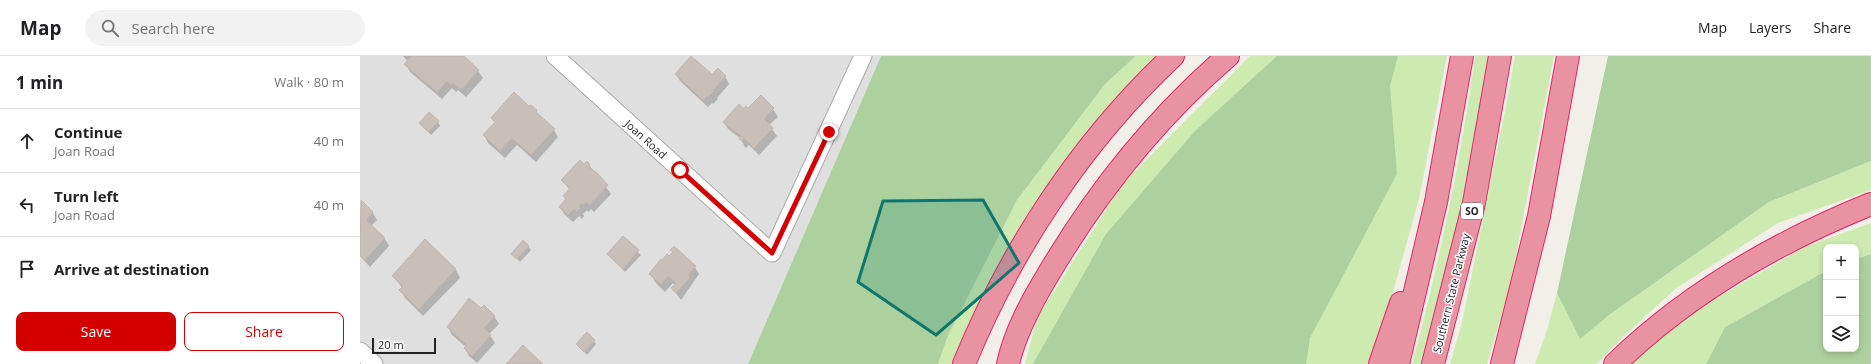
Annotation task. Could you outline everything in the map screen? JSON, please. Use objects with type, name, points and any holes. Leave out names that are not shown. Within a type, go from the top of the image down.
[{"type":"highway","points":[[964,364],[994,296],[1028,236],[1094,142],[1173,56]]},
{"type":"highway","points":[[1008,364],[1018,333],[1041,286],[1094,203],[1138,146],[1162,119],[1228,56]]},
{"type":"highway","points":[[1398,364],[1436,202],[1462,56]]},
{"type":"highway","name":"Southern State Parkway","points":[[1433,364],[1474,203],[1500,56]]},
{"type":"highway","points":[[1502,364],[1539,216],[1568,56]]},
{"type":"highway","points":[[1380,364],[1436,202]]},
{"type":"highway","points":[[1615,364],[1662,323],[1726,277],[1759,257],[1810,230],[1871,204]]},
{"type":"street","name":"Joan Road","points":[[555,56],[772,253],[863,56]]},
{"type":"street","points":[[360,351],[374,364]]},
{"type":"highlighted area","points":[[983,200],[1019,263],[936,335],[858,282],[883,201]]},
{"type":"shaded area","points":[[360,56],[881,56],[748,364],[360,364]]},
{"type":"green space","points":[[881,56],[1136,56],[1105,84],[1017,200],[947,338],[938,364],[748,364]]},
{"type":"green space","points":[[1136,56],[1164,56],[1114,102],[955,364],[938,364],[947,338],[1017,200],[1105,84]]},
{"type":"green space","points":[[1250,56],[1447,56],[1419,199],[1373,364],[1025,364],[1037,318],[1123,183]]},
{"type":"green space","points":[[1277,56],[1398,56],[1390,86],[1397,174],[1310,338],[1306,364],[1033,364],[1106,234],[1195,131]]},
{"type":"green space","points":[[1475,56],[1489,56],[1482,105],[1447,285],[1422,364],[1412,364],[1431,288],[1456,173]]},
{"type":"green space","points":[[1515,56],[1554,56],[1510,287],[1487,364],[1450,364],[1462,323]]},
{"type":"green space","points":[[1608,56],[1871,56],[1871,161],[1769,202],[1609,315],[1580,339],[1557,293]]},
{"type":"green space","points":[[1871,161],[1871,190],[1778,223],[1675,289],[1622,338],[1597,364],[1535,364],[1547,330],[1557,293],[1580,338],[1609,315],[1769,202]]},
{"type":"green space","points":[[1871,223],[1871,254],[1859,258],[1859,244],[1823,244],[1823,273],[1725,327],[1706,364],[1632,364],[1688,314],[1807,246]]},
{"type":"green space","points":[[1871,254],[1871,364],[1706,364],[1725,327],[1823,273],[1823,352],[1859,352],[1859,258]]},
{"type":"building","points":[[412,56],[464,56],[479,70],[461,90],[453,83],[451,85],[447,81],[437,92],[404,64]]},
{"type":"building","points":[[691,56],[712,74],[718,68],[726,76],[713,90],[714,91],[703,100],[675,74]]},
{"type":"building","points":[[514,92],[529,106],[531,105],[537,110],[536,112],[555,129],[531,155],[512,138],[500,151],[483,135],[495,122],[491,118]]},
{"type":"building","points":[[761,95],[774,108],[764,119],[773,128],[754,148],[744,138],[742,141],[739,139],[741,136],[723,122],[739,104],[744,109],[746,106],[748,108]]},
{"type":"building","points":[[429,112],[439,121],[428,132],[419,123]]},
{"type":"building","points":[[580,160],[584,164],[587,161],[590,165],[588,167],[597,173],[608,185],[590,205],[586,202],[584,205],[582,203],[577,212],[574,209],[568,215],[559,207],[566,199],[563,196],[570,188],[561,180]]},
{"type":"building","points":[[361,200],[373,212],[366,220],[385,238],[365,260],[360,255]]},
{"type":"building","points":[[623,236],[639,250],[623,269],[607,254]]},
{"type":"building","points":[[425,239],[456,269],[419,309],[399,290],[403,286],[392,276]]},
{"type":"building","points":[[523,240],[529,246],[517,259],[511,254]]},
{"type":"building","points":[[674,246],[696,266],[688,275],[690,277],[676,293],[671,288],[676,283],[668,276],[661,284],[649,274],[661,259],[662,260],[667,254],[669,256],[673,252],[670,250]]},
{"type":"building","points":[[469,298],[481,308],[484,305],[495,316],[484,328],[491,335],[472,356],[464,348],[467,345],[447,327]]},
{"type":"building","points":[[587,332],[595,340],[584,352],[576,344]]},
{"type":"building","points":[[523,345],[543,364],[506,364]]},
{"type":"route","points":[[680,170],[772,253],[829,132]]}]
